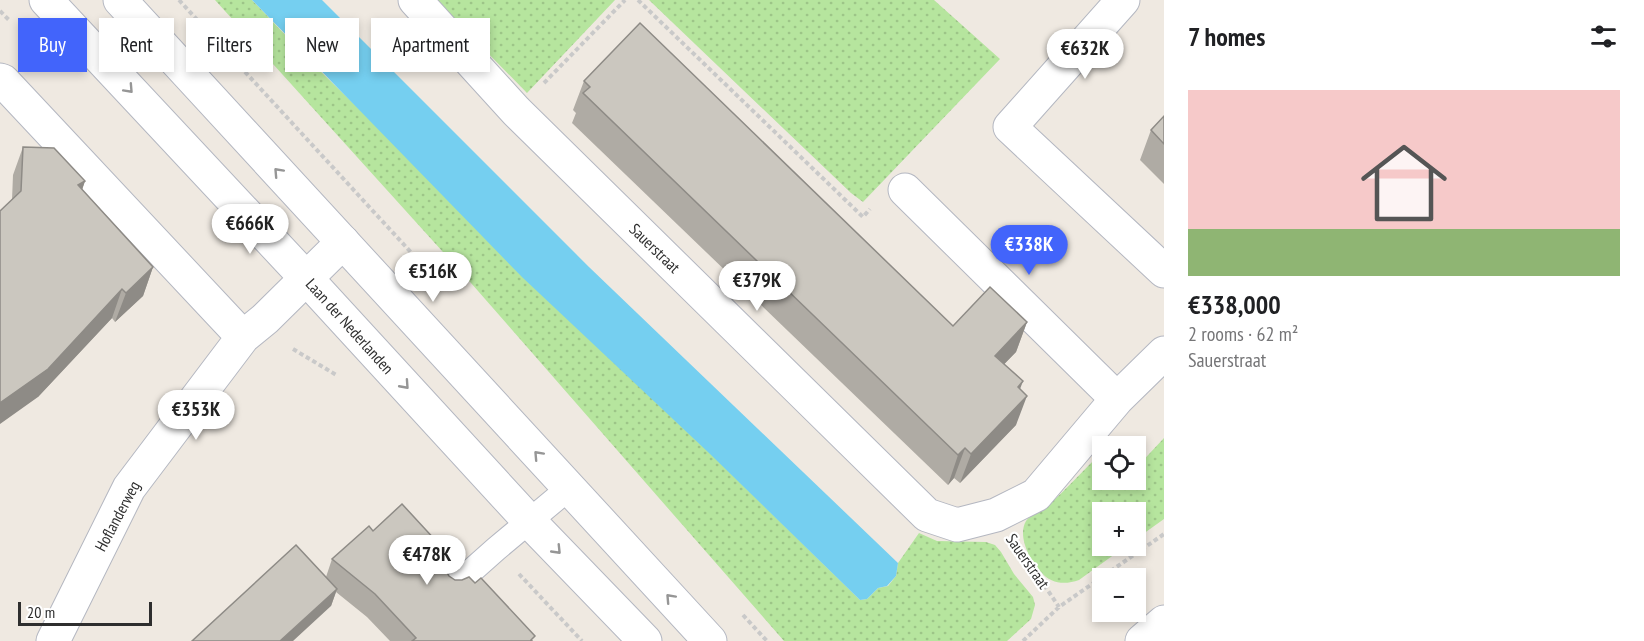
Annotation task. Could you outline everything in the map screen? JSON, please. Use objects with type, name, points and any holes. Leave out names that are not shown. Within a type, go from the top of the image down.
[{"type":"street","name":"Laan der Nederlanden","points":[[46,0],[530,522],[645,641]]},
{"type":"street","points":[[120,0],[710,641]]},
{"type":"street","name":"Sauerstraat","points":[[415,0],[516,111],[927,515],[957,525],[996,515],[1036,495],[1117,399],[1164,353]]},
{"type":"street","points":[[1123,0],[1010,127],[1164,271]]},
{"type":"street","points":[[0,80],[11,89],[243,337]]},
{"type":"street","points":[[905,190],[1117,399]]},
{"type":"street","name":"Hoflanderweg","points":[[53,641],[129,488],[243,337],[343,242]]},
{"type":"street","points":[[1142,641],[1164,622]]},
{"type":"lane","points":[[452,589],[569,488]]},
{"type":"path","points":[[516,111],[625,0]]},
{"type":"path","points":[[638,0],[862,217],[896,182],[905,190]]},
{"type":"path","name":"Sauerstraat","points":[[996,515],[1059,607]]},
{"type":"path","points":[[1023,641],[1059,607],[1164,534]]},
{"type":"green space","points":[[215,0],[252,0],[269,18],[231,18]]},
{"type":"green space","points":[[436,0],[615,0],[527,93],[490,55],[490,18],[454,18]]},
{"type":"green space","points":[[649,0],[934,0],[1000,59],[863,202]]},
{"type":"green space","points":[[273,22],[285,35],[285,72],[321,72],[860,600],[867,599],[878,588],[888,586],[896,576],[898,563],[919,533],[937,541],[986,542],[995,545],[1033,597],[1035,605],[1031,619],[1007,641],[784,641],[471,283],[273,64]]},
{"type":"green space","points":[[1164,438],[1164,519],[1146,532],[1146,502],[1092,502],[1092,556],[1112,556],[1096,568],[1092,568],[1092,571],[1079,580],[1069,583],[1058,582],[1045,576],[1033,562],[1026,548],[1023,534],[1026,521],[1049,505],[1092,462],[1092,490],[1146,490],[1146,457]]},
{"type":"water","points":[[252,0],[322,0],[340,18],[285,18],[285,34],[273,22],[273,18],[270,18]]},
{"type":"water","points":[[359,37],[371,49],[371,72],[394,72],[589,267],[898,563],[896,576],[887,586],[878,588],[867,599],[860,600],[709,453],[522,277],[322,72],[359,72]]},
{"type":"building","points":[[640,23],[953,326],[990,287],[1027,322],[995,356],[1023,381],[1018,387],[1027,396],[971,454],[965,448],[958,455],[583,93],[590,87],[584,81]]},
{"type":"building","points":[[1164,116],[1164,144],[1151,130]]},
{"type":"building","points":[[23,147],[54,148],[85,181],[78,185],[153,267],[126,293],[122,289],[48,369],[0,403],[0,211],[21,191]]},
{"type":"building","points":[[402,504],[450,556],[446,561],[445,569],[449,576],[455,580],[469,577],[475,583],[481,578],[535,636],[532,641],[412,641],[416,638],[375,594],[332,559],[369,526],[373,531]]},
{"type":"building","points":[[296,545],[337,589],[280,641],[192,641]]}]
